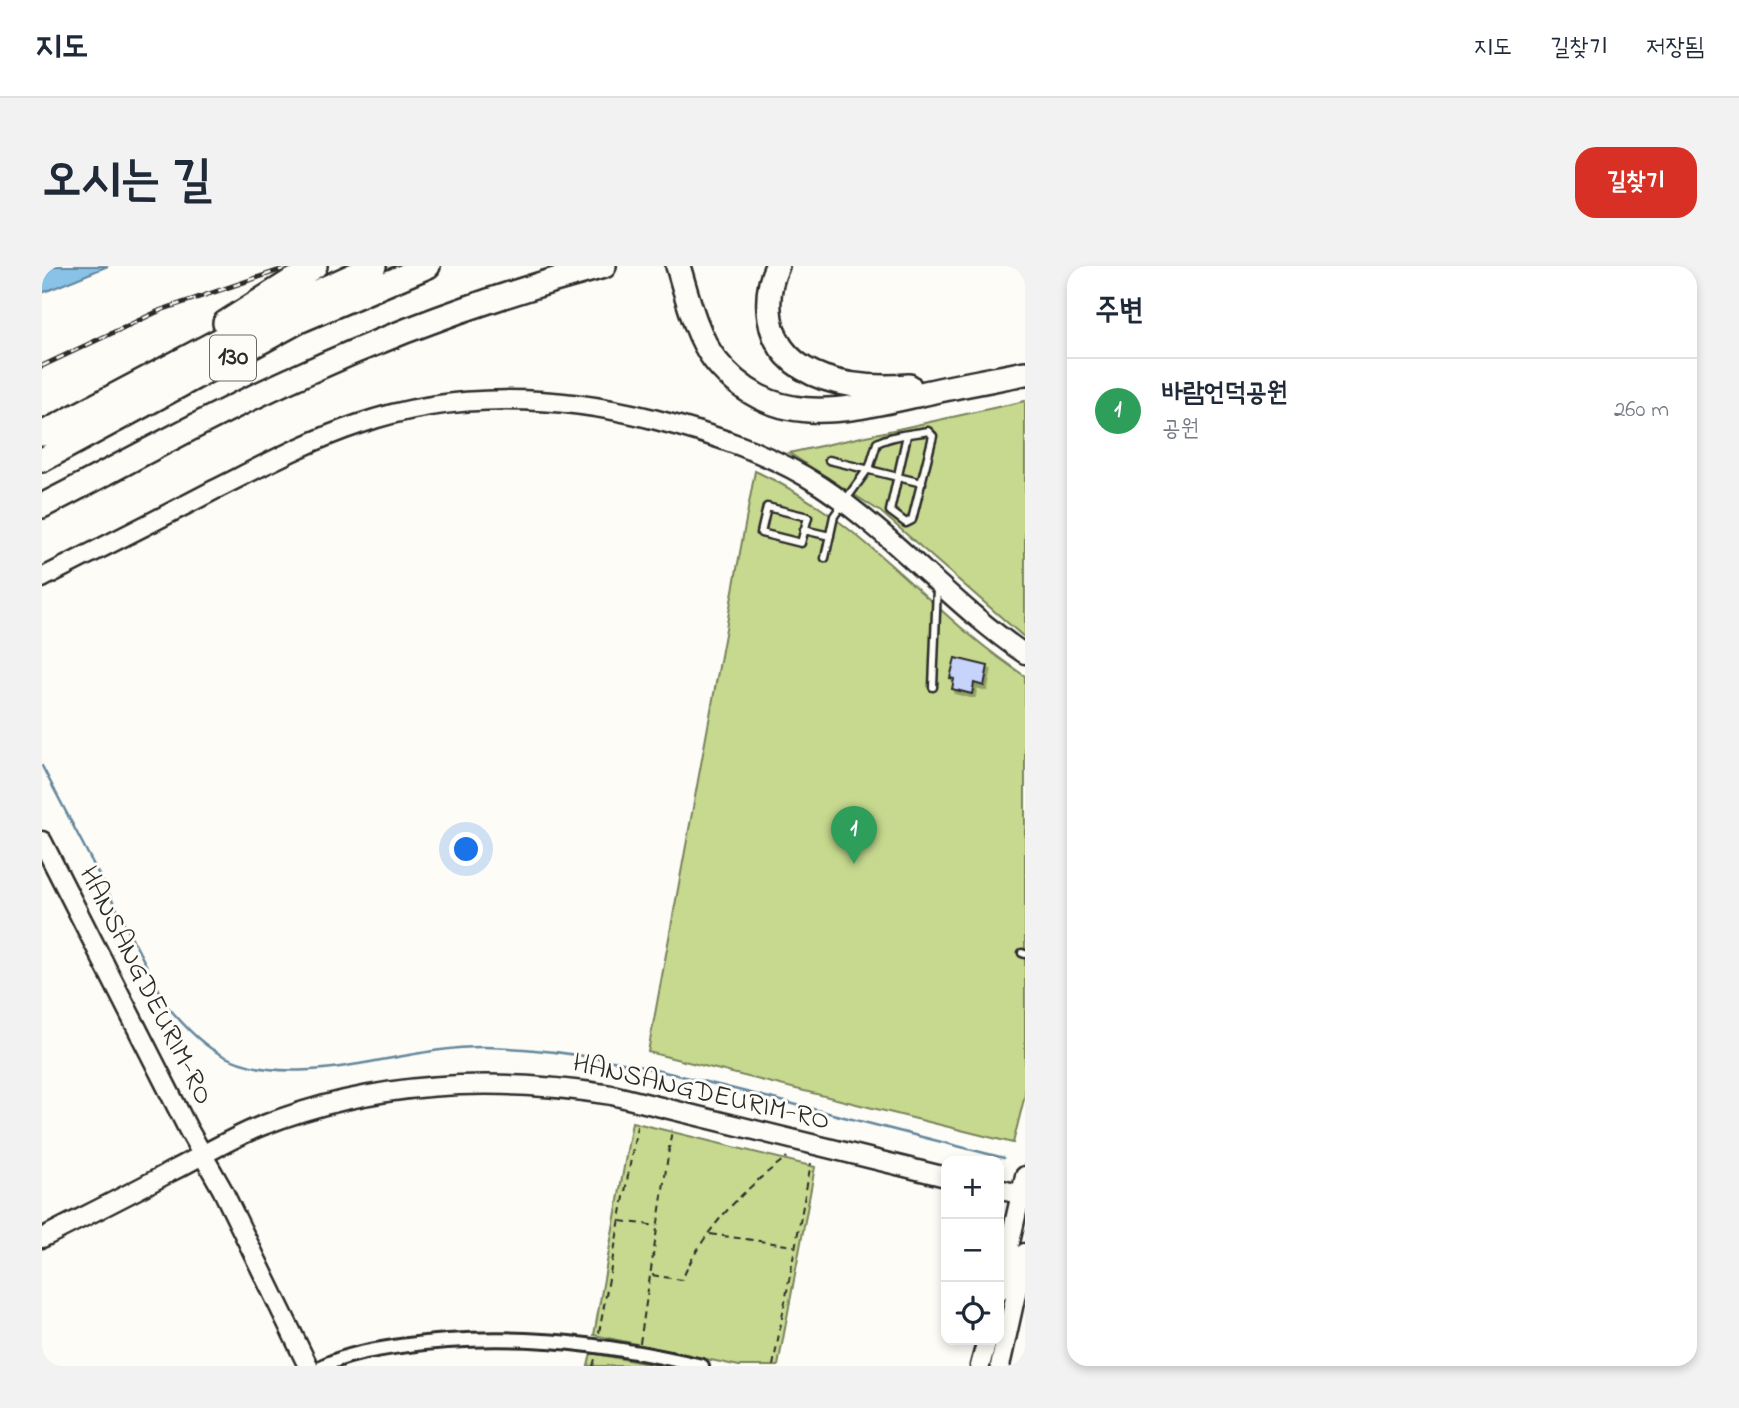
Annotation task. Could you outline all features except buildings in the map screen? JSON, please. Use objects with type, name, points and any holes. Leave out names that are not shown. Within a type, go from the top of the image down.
[{"type":"highway","name":"130","points":[[104,400],[315,266]]},
{"type":"highway","name":"130","points":[[42,434],[277,310],[374,266]]},
{"type":"highway","name":"130","points":[[42,460],[301,320],[428,266]]},
{"type":"highway","name":"130","points":[[42,506],[297,376],[394,336],[536,284],[604,266]]},
{"type":"highway","points":[[678,266],[693,312],[713,358],[738,384],[764,400],[796,410],[830,412],[1025,373]]},
{"type":"highway","points":[[777,267],[768,306],[772,328],[792,360],[807,372],[826,379],[863,386],[907,386],[1025,361]]},
{"type":"street","points":[[42,578],[297,448],[360,423],[398,413],[472,402],[539,401],[593,406],[688,428],[743,446],[780,463],[844,502],[1001,637],[1025,654]]},
{"type":"street","name":"HANSANGDEURIM-RO","points":[[42,841],[308,1366]]},
{"type":"street","name":"HANSANGDEURIM-RO","points":[[42,1238],[260,1127],[331,1103],[396,1089],[491,1082],[559,1087],[612,1095],[941,1176]]},
{"type":"street","points":[[1001,1282],[1023,1195],[1025,1176]]},
{"type":"street","points":[[1004,1190],[1023,1195]]},
{"type":"street","points":[[1000,1366],[1025,1252]]},
{"type":"street","points":[[323,1366],[345,1357],[412,1345],[521,1338],[597,1344],[702,1366]]},
{"type":"street","points":[[980,1366],[986,1345]]},
{"type":"lane","points":[[825,558],[834,516],[868,469],[877,443],[907,435],[928,431],[933,436],[912,520],[906,523],[890,511],[907,435]]},
{"type":"lane","points":[[829,460],[922,483]]},
{"type":"lane","points":[[767,507],[808,517],[804,530],[801,543],[761,533],[767,507]]},
{"type":"lane","points":[[804,530],[830,536]]},
{"type":"lane","points":[[933,687],[935,597],[939,582]]},
{"type":"path","points":[[599,1337],[638,1121]]},
{"type":"path","points":[[640,1344],[672,1129]]},
{"type":"path","points":[[651,1274],[682,1279],[709,1234],[733,1203],[787,1157]]},
{"type":"path","points":[[774,1366],[811,1163]]},
{"type":"path","points":[[620,1221],[658,1227]]},
{"type":"path","points":[[709,1234],[796,1246]]},
{"type":"path","points":[[593,1366],[596,1354]]},
{"type":"green space","points":[[1025,401],[1025,638],[881,512],[789,453]]},
{"type":"green space","points":[[755,471],[794,491],[830,515],[957,624],[1025,676],[1025,1095],[1013,1143],[648,1052]]},
{"type":"green space","points":[[632,1122],[815,1167],[778,1366],[739,1366],[594,1335]]},
{"type":"green space","points":[[591,1353],[659,1366],[588,1366]]},
{"type":"water","points":[[42,266],[108,266],[42,293]]},
{"type":"waterway","points":[[42,766],[168,1007],[191,1032],[211,1048],[247,1065],[279,1070],[313,1070],[451,1049],[483,1047],[553,1052],[690,1078],[996,1156]]},
{"type":"railway","points":[[42,366],[161,310],[292,266]]},
{"type":"place","name":"바람언덕공원","points":[[854,864]]}]
